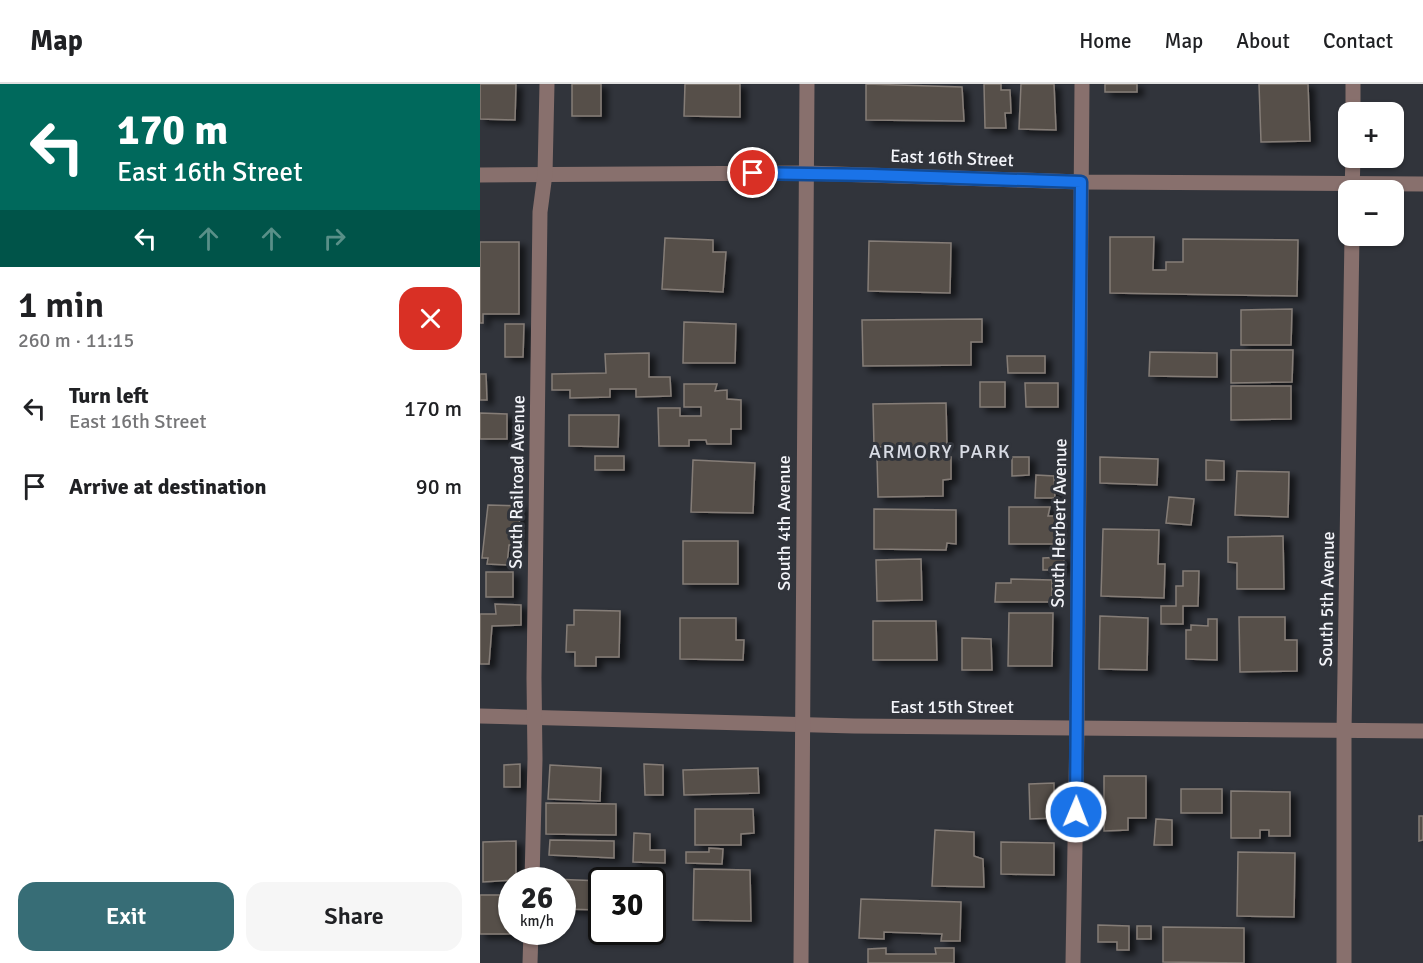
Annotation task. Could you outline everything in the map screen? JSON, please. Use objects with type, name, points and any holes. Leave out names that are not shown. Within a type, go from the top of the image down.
[{"type":"street","name":"South Railroad Avenue","points":[[532,867],[540,212],[544,174],[546,84]]},
{"type":"street","name":"South 4th Avenue","points":[[801,963],[807,84]]},
{"type":"street","name":"South Herbert Avenue","points":[[1073,963],[1082,84]]},
{"type":"street","points":[[1353,84],[1353,102]]},
{"type":"street","name":"East 16th Street","points":[[480,175],[806,173],[1081,182],[1338,187]]},
{"type":"street","name":"East 16th Street","points":[[1404,185],[1423,184]]},
{"type":"street","name":"South 5th Avenue","points":[[1344,963],[1344,732],[1352,246]]},
{"type":"street","name":"East 15th Street","points":[[480,716],[803,725],[1423,732]]},
{"type":"street","points":[[530,963],[531,945]]},
{"type":"building","points":[[480,84],[516,84],[515,120],[480,119]]},
{"type":"building","points":[[572,84],[601,84],[601,116],[572,116]]},
{"type":"building","points":[[685,84],[740,84],[740,117],[684,116]]},
{"type":"building","points":[[866,84],[962,87],[964,121],[866,120]]},
{"type":"building","points":[[984,84],[1001,84],[1001,90],[1010,90],[1011,113],[1005,113],[1006,128],[985,128]]},
{"type":"building","points":[[1021,84],[1054,84],[1056,130],[1019,129]]},
{"type":"building","points":[[1105,84],[1137,84],[1137,92],[1105,92]]},
{"type":"building","points":[[1259,84],[1308,84],[1310,141],[1261,142]]},
{"type":"building","points":[[1110,237],[1154,237],[1153,270],[1166,270],[1166,262],[1183,262],[1183,239],[1298,240],[1297,296],[1110,293]]},
{"type":"building","points":[[665,238],[713,240],[713,252],[726,252],[723,292],[662,289]]},
{"type":"building","points":[[869,241],[951,243],[950,293],[868,291]]},
{"type":"building","points":[[480,242],[519,242],[519,314],[483,314],[483,323],[480,323]]},
{"type":"building","points":[[1292,309],[1291,345],[1241,345],[1241,310]]},
{"type":"building","points":[[982,319],[982,342],[971,342],[971,365],[863,366],[862,320]]},
{"type":"building","points":[[684,322],[736,324],[735,363],[683,363]]},
{"type":"building","points":[[505,324],[524,324],[523,357],[505,357]]},
{"type":"building","points":[[1231,350],[1293,350],[1292,382],[1231,383]]},
{"type":"building","points":[[1150,352],[1217,353],[1217,377],[1149,376]]},
{"type":"building","points":[[649,353],[649,377],[670,377],[671,396],[636,397],[636,389],[610,389],[610,397],[570,398],[570,390],[552,390],[552,374],[606,373],[605,354]]},
{"type":"building","points":[[1007,356],[1045,356],[1045,373],[1008,373]]},
{"type":"building","points":[[480,374],[486,374],[487,400],[480,400]]},
{"type":"building","points":[[980,382],[1005,382],[1005,407],[980,407]]},
{"type":"building","points":[[1025,383],[1058,383],[1058,407],[1026,407]]},
{"type":"building","points":[[684,384],[717,384],[715,391],[727,390],[727,399],[741,400],[741,429],[731,429],[731,444],[707,444],[706,440],[689,440],[689,446],[659,446],[658,408],[680,408],[680,416],[701,416],[701,407],[684,407]]},
{"type":"building","points":[[1231,386],[1291,386],[1291,419],[1231,420]]},
{"type":"building","points":[[946,403],[947,446],[874,447],[873,404]]},
{"type":"building","points":[[480,413],[507,414],[507,439],[480,439]]},
{"type":"building","points":[[569,415],[619,415],[618,447],[569,446]]},
{"type":"building","points":[[595,456],[624,456],[624,470],[595,470]]},
{"type":"building","points":[[877,457],[951,457],[951,479],[943,480],[943,496],[878,497]]},
{"type":"building","points":[[1012,457],[1029,457],[1029,475],[1012,476]]},
{"type":"building","points":[[1100,457],[1158,459],[1157,485],[1100,483]]},
{"type":"building","points":[[693,460],[755,463],[753,513],[691,512]]},
{"type":"building","points":[[1206,460],[1224,461],[1224,480],[1206,480]]},
{"type":"building","points":[[1237,471],[1289,472],[1288,517],[1235,515]]},
{"type":"building","points":[[1036,475],[1054,476],[1055,498],[1035,498]]},
{"type":"building","points":[[1169,497],[1194,499],[1191,525],[1166,523]]},
{"type":"building","points":[[488,505],[521,506],[517,545],[509,545],[507,565],[487,564],[488,558],[482,558]]},
{"type":"building","points":[[1009,507],[1050,507],[1048,516],[1059,516],[1059,544],[1009,544]]},
{"type":"building","points":[[874,509],[956,510],[956,544],[947,543],[946,550],[874,549]]},
{"type":"building","points":[[1103,529],[1159,530],[1158,564],[1165,564],[1164,598],[1101,596]]},
{"type":"building","points":[[1283,536],[1284,589],[1237,589],[1237,563],[1228,562],[1228,537]]},
{"type":"building","points":[[683,541],[738,541],[738,584],[683,584]]},
{"type":"building","points":[[1064,557],[1064,570],[1043,570],[1043,558]]},
{"type":"building","points":[[921,559],[922,600],[877,601],[876,560]]},
{"type":"building","points":[[1183,571],[1199,571],[1198,606],[1183,606],[1183,624],[1161,624],[1161,606],[1176,606],[1176,586],[1183,586]]},
{"type":"building","points":[[486,572],[513,572],[513,597],[486,597]]},
{"type":"building","points":[[1011,579],[1052,580],[1052,602],[995,602],[996,583],[1011,583]]},
{"type":"building","points":[[495,604],[521,605],[521,625],[492,626],[489,664],[480,664],[480,614],[496,614]]},
{"type":"building","points":[[574,610],[620,611],[619,657],[596,657],[596,666],[575,666],[575,652],[566,652],[567,625],[574,625]]},
{"type":"building","points":[[1009,613],[1053,613],[1052,666],[1008,666]]},
{"type":"building","points":[[1100,616],[1148,618],[1147,670],[1099,669]]},
{"type":"building","points":[[1239,617],[1285,617],[1285,640],[1297,640],[1297,671],[1240,672]]},
{"type":"building","points":[[680,618],[736,618],[736,640],[744,640],[743,660],[680,659]]},
{"type":"building","points":[[1208,619],[1217,619],[1217,660],[1186,659],[1186,630],[1191,630],[1191,625],[1208,626]]},
{"type":"building","points":[[873,621],[936,621],[937,660],[873,660]]},
{"type":"building","points":[[962,638],[991,639],[992,670],[962,670]]},
{"type":"building","points":[[520,764],[520,787],[504,787],[504,765]]},
{"type":"building","points":[[644,764],[663,765],[663,795],[645,795]]},
{"type":"building","points":[[550,765],[601,768],[600,801],[548,799]]},
{"type":"building","points":[[758,768],[759,793],[684,795],[683,770]]},
{"type":"building","points":[[1104,776],[1146,776],[1146,818],[1128,818],[1128,830],[1104,831]]},
{"type":"building","points":[[1054,783],[1054,818],[1030,819],[1029,784]]},
{"type":"building","points":[[1181,789],[1222,789],[1222,813],[1181,813]]},
{"type":"building","points":[[1231,791],[1290,792],[1290,836],[1269,836],[1269,830],[1260,830],[1260,838],[1231,838]]},
{"type":"building","points":[[546,803],[616,804],[616,835],[546,834]]},
{"type":"building","points":[[695,809],[753,809],[754,833],[741,834],[741,845],[695,845]]},
{"type":"building","points":[[1419,816],[1423,816],[1423,840],[1419,841]]},
{"type":"building","points":[[1156,819],[1172,820],[1172,845],[1154,845]]},
{"type":"building","points":[[935,830],[974,832],[974,856],[983,859],[984,887],[932,886]]},
{"type":"building","points":[[634,833],[650,834],[650,850],[665,850],[665,863],[633,862]]},
{"type":"building","points":[[550,840],[614,841],[614,858],[549,855]]},
{"type":"building","points":[[516,841],[516,867],[498,867],[498,881],[483,882],[483,842]]},
{"type":"building","points":[[1001,842],[1054,843],[1054,875],[1001,874]]},
{"type":"building","points":[[709,848],[723,849],[722,864],[686,863],[686,852],[709,852]]},
{"type":"building","points":[[1238,852],[1295,853],[1294,917],[1237,916]]},
{"type":"building","points":[[694,869],[750,870],[751,921],[693,920]]},
{"type":"building","points":[[576,880],[588,880],[588,910],[576,909]]},
{"type":"building","points":[[480,895],[498,895],[498,934],[480,934]]},
{"type":"building","points":[[861,899],[961,902],[960,941],[941,941],[942,934],[884,932],[884,939],[859,938]]},
{"type":"building","points":[[1098,925],[1129,926],[1129,950],[1117,950],[1117,942],[1098,942]]},
{"type":"building","points":[[1137,926],[1151,926],[1151,939],[1137,939]]},
{"type":"building","points":[[1163,927],[1244,928],[1244,963],[1163,962]]},
{"type":"building","points":[[886,948],[886,954],[936,954],[935,948],[954,948],[954,963],[868,963],[868,949]]},
{"type":"district","name":"ARMORY PARK","points":[[940,451]]},
{"type":"route","points":[[753,173],[1081,182],[1076,812]]}]
